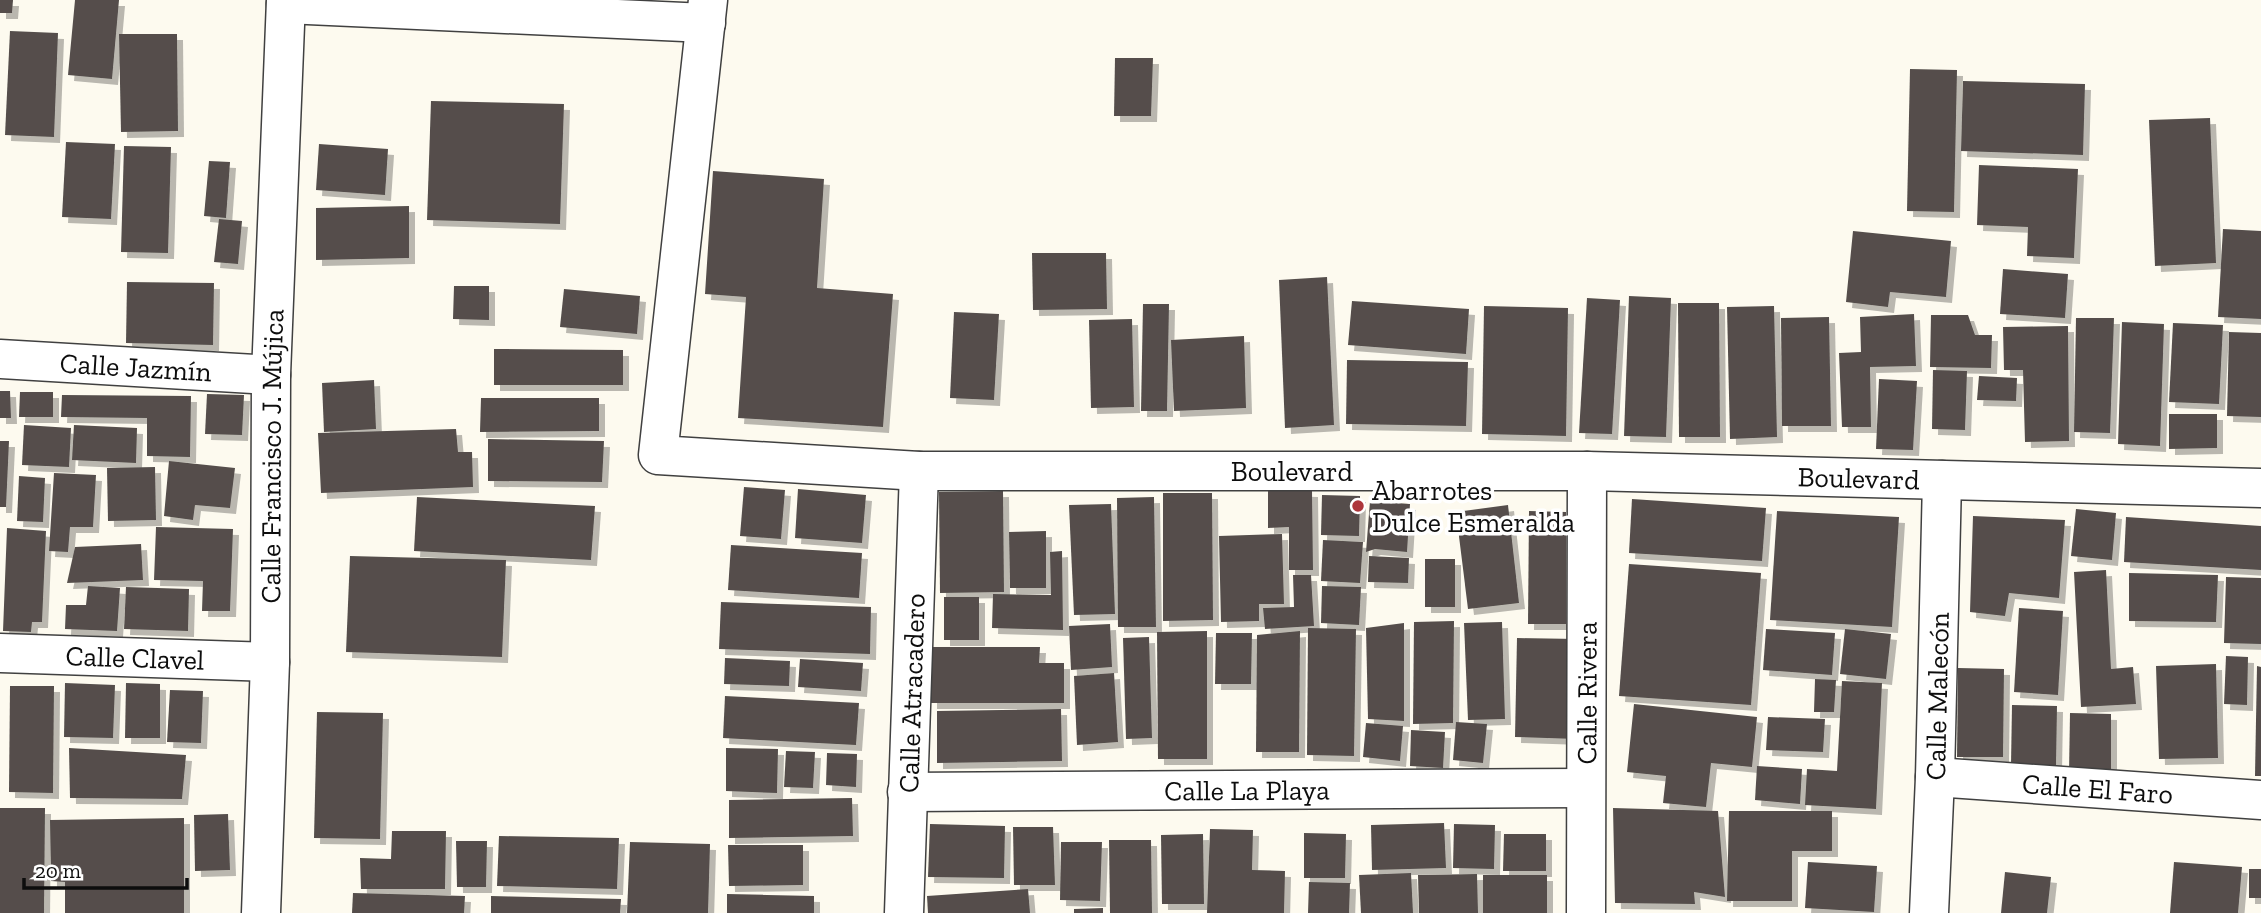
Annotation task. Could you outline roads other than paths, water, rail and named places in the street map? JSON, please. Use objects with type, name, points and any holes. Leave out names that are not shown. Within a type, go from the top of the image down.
[{"type":"street","points":[[286,2],[707,11]]},
{"type":"street","name":"Calle Francisco J. Mújica","points":[[261,913],[270,662],[271,375],[286,2]]},
{"type":"street","name":"Boulevard","points":[[707,11],[658,456],[919,471],[1587,471],[2261,488]]},
{"type":"street","name":"Calle Jazmín","points":[[0,359],[271,375]]},
{"type":"street","name":"Calle Atracadero","points":[[904,913],[906,792],[919,471]]},
{"type":"street","name":"Calle Rivera","points":[[1586,913],[1587,471]]},
{"type":"street","name":"Calle Malecón","points":[[1929,913],[1942,480]]},
{"type":"street","name":"Calle Clavel","points":[[0,653],[270,662]]},
{"type":"street","name":"Calle El Faro","points":[[1935,777],[2261,800]]},
{"type":"street","name":"Calle La Playa","points":[[906,792],[1585,788]]},
{"type":"place","name":"Abarrotes Dulce Esmeralda","points":[[1358,506]]}]
